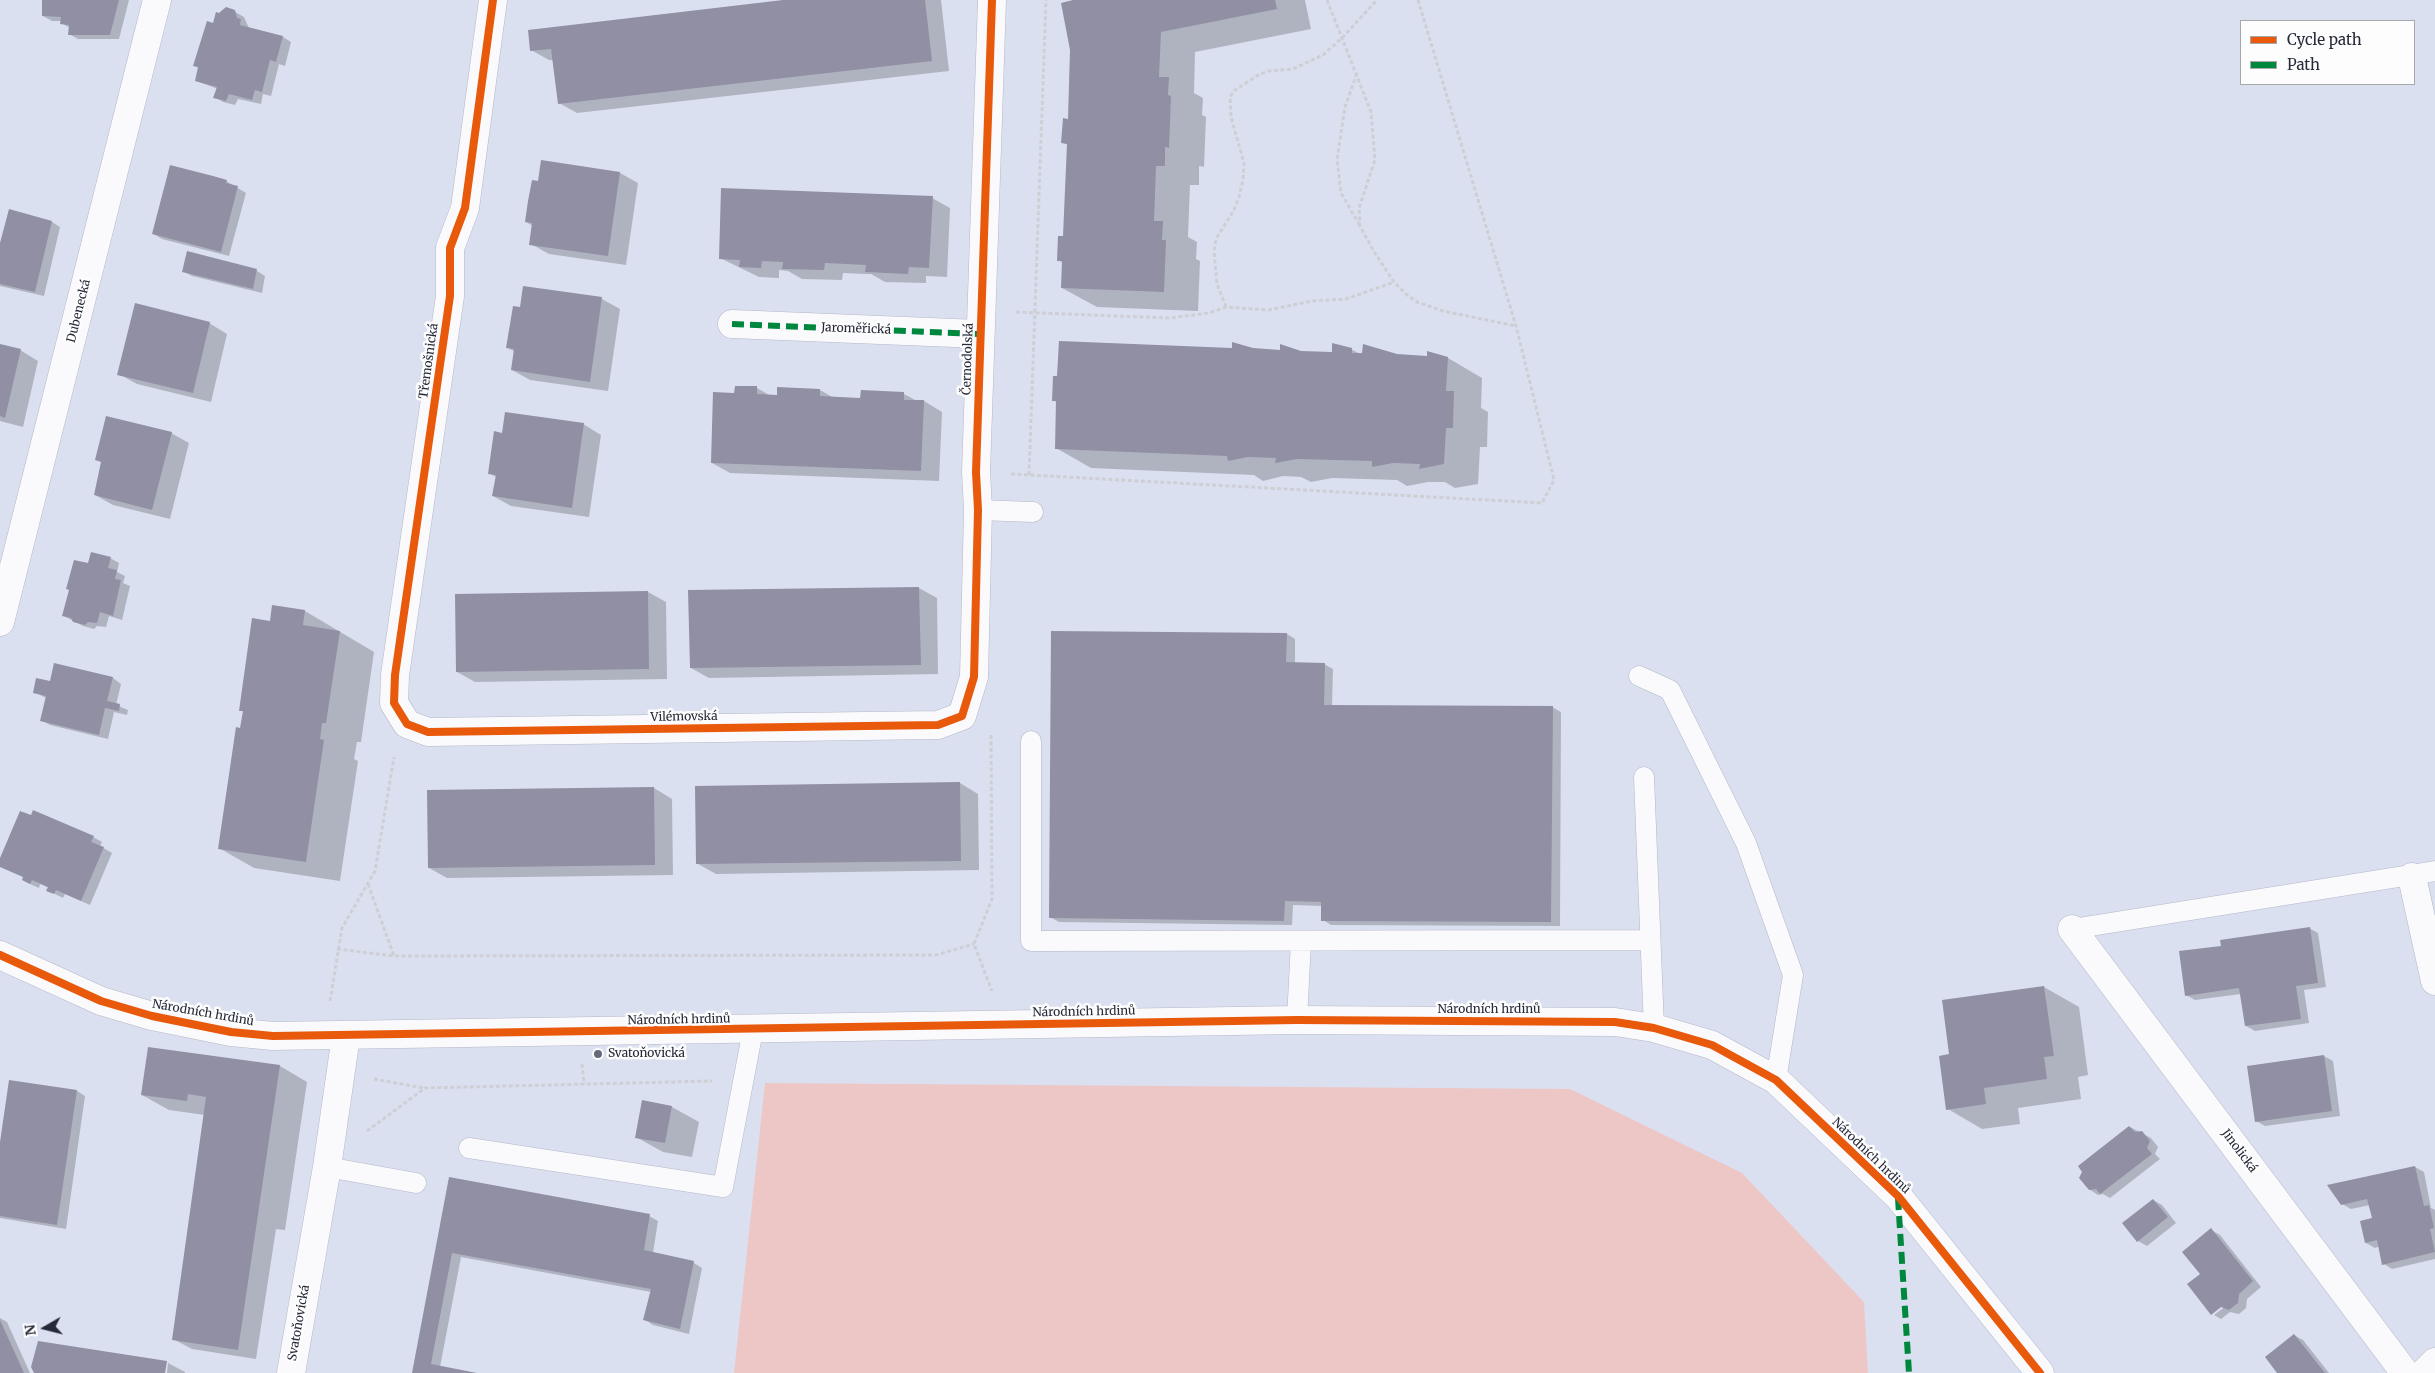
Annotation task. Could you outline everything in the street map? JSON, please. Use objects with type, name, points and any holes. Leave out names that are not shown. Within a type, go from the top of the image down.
[{"type":"street","name":"Dubenecká","points":[[0,622],[157,0]]},
{"type":"street","name":"Třemošnická","points":[[404,719],[394,703],[395,675],[450,296],[450,248],[465,208],[493,0]]},
{"type":"street","name":"Černodolská","points":[[962,716],[974,677],[978,510],[976,472],[992,0]]},
{"type":"street","name":"Jaroměřická","points":[[732,324],[980,322]]},
{"type":"street","name":"Vilémovská","points":[[404,719],[428,732],[477,732],[938,725],[962,716]]},
{"type":"street","points":[[2424,874],[2435,981]]},
{"type":"street","name":"Jinolická","points":[[2072,929],[2405,1373]]},
{"type":"street","name":"Národních hrdinů","points":[[0,955],[101,1001],[152,1016],[231,1032],[273,1036],[1297,1020],[1615,1022],[1654,1028],[1712,1046],[1776,1080],[1898,1196],[2040,1373]]},
{"type":"street","name":"Svatoňovická","points":[[290,1373],[327,1167],[346,1036]]},
{"type":"street","points":[[2424,1373],[2435,1362]]},
{"type":"lane","points":[[978,510],[1033,512]]},
{"type":"lane","points":[[1639,676],[1670,690],[1746,843],[1793,975],[1776,1080]]},
{"type":"lane","points":[[1031,741],[1031,941],[1650,940]]},
{"type":"lane","points":[[1644,777],[1654,1028]]},
{"type":"lane","points":[[2072,929],[2424,874]]},
{"type":"lane","points":[[1297,1020],[1301,940]]},
{"type":"lane","points":[[469,1148],[723,1187],[753,1030]]},
{"type":"lane","points":[[327,1167],[416,1183]]},
{"type":"path","points":[[1046,0],[1033,313],[1029,475],[1542,503],[1554,480],[1516,326],[1418,0]]},
{"type":"path","points":[[1327,0],[1371,112],[1375,160],[1359,208],[1360,226]]},
{"type":"path","points":[[1226,307],[1217,284],[1214,265],[1215,245],[1216,239],[1234,210],[1239,197],[1244,163],[1231,117],[1230,98],[1235,90],[1260,74],[1307,65],[1323,55],[1343,38],[1377,0]]},
{"type":"path","points":[[1357,73],[1345,107],[1337,159],[1341,193],[1394,282],[1406,294],[1429,307],[1516,326]]},
{"type":"path","points":[[980,322],[1033,313],[1169,318],[1209,313],[1226,307],[1268,310],[1306,301],[1346,299],[1394,282]]},
{"type":"path","points":[[962,716],[991,735],[992,899],[974,944],[994,997]]},
{"type":"path","points":[[329,1011],[337,948],[342,928],[375,871],[404,719]]},
{"type":"path","points":[[368,883],[394,956]]},
{"type":"path","points":[[337,948],[394,956],[936,955],[974,944]]},
{"type":"path","points":[[582,1054],[584,1084]]},
{"type":"path","points":[[371,1078],[389,1083],[425,1088],[743,1080]]},
{"type":"path","points":[[362,1135],[425,1088]]},
{"type":"shaded area","points":[[765,1083],[1570,1089],[1742,1173],[1864,1302],[1868,1373],[734,1373]]},
{"type":"building","points":[[42,0],[119,0],[110,35],[68,35],[69,25],[60,24],[61,17],[42,16]]},
{"type":"building","points":[[783,0],[925,0],[932,61],[558,104],[551,49],[530,51],[528,30]]},
{"type":"building","points":[[1073,0],[1275,0],[1277,9],[1161,32],[1159,77],[1169,77],[1168,95],[1171,96],[1169,148],[1165,147],[1165,166],[1156,166],[1154,221],[1163,221],[1162,240],[1166,240],[1164,292],[1061,288],[1062,261],[1057,261],[1058,236],[1063,236],[1067,144],[1061,143],[1063,118],[1068,119],[1070,50],[1061,3]]},
{"type":"building","points":[[226,7],[235,10],[237,18],[241,19],[240,25],[283,36],[276,62],[270,60],[262,92],[255,90],[252,100],[229,94],[226,101],[213,98],[217,87],[195,81],[198,67],[193,66],[207,21],[213,23],[216,12],[219,13]]},
{"type":"building","points":[[541,160],[620,172],[608,256],[529,245],[532,223],[525,222],[532,180],[538,181]]},
{"type":"building","points":[[170,165],[227,180],[226,183],[238,186],[221,252],[152,234]]},
{"type":"building","points":[[721,188],[933,196],[929,268],[909,267],[908,274],[865,272],[866,265],[825,263],[824,270],[782,269],[783,262],[762,261],[761,268],[739,267],[740,260],[719,259]]},
{"type":"building","points":[[9,209],[52,221],[35,292],[0,284],[0,243]]},
{"type":"building","points":[[187,251],[257,269],[253,289],[182,272]]},
{"type":"building","points":[[523,286],[602,297],[590,382],[511,370],[514,349],[506,348],[513,306],[520,307]]},
{"type":"building","points":[[135,303],[210,322],[193,393],[117,375]]},
{"type":"building","points":[[1059,341],[1232,348],[1232,342],[1253,348],[1280,350],[1280,344],[1301,351],[1332,352],[1332,343],[1352,348],[1352,353],[1362,353],[1363,344],[1397,354],[1427,356],[1427,351],[1448,357],[1446,391],[1454,391],[1453,428],[1446,428],[1444,464],[1419,469],[1420,464],[1393,463],[1372,467],[1372,461],[1297,459],[1275,463],[1276,458],[1248,457],[1228,461],[1227,456],[1055,449],[1056,401],[1052,401],[1053,376],[1057,376]]},
{"type":"building","points":[[0,344],[21,349],[5,418],[0,416]]},
{"type":"building","points":[[735,386],[757,386],[757,394],[777,395],[777,387],[820,389],[820,396],[860,398],[861,390],[904,392],[904,400],[924,400],[921,471],[711,463],[713,392],[734,393]]},
{"type":"building","points":[[505,412],[584,423],[572,508],[492,496],[496,475],[488,474],[494,431],[502,433]]},
{"type":"building","points":[[106,416],[172,432],[152,510],[94,495],[101,462],[95,460]]},
{"type":"building","points":[[91,552],[111,557],[108,568],[117,570],[115,579],[121,580],[113,616],[100,612],[97,623],[88,622],[85,625],[73,622],[71,618],[62,616],[69,590],[66,589],[74,560],[88,563]]},
{"type":"building","points":[[919,587],[921,665],[690,668],[688,590]]},
{"type":"building","points":[[648,591],[649,669],[456,672],[455,594]]},
{"type":"building","points":[[272,605],[305,610],[303,625],[340,631],[326,723],[322,723],[320,739],[324,740],[306,862],[218,849],[236,727],[240,728],[243,711],[239,711],[252,618],[270,621]]},
{"type":"building","points":[[1051,631],[1287,633],[1286,662],[1325,663],[1324,705],[1553,706],[1551,922],[1321,921],[1321,902],[1285,901],[1284,921],[1049,918]]},
{"type":"building","points":[[54,663],[113,677],[107,701],[120,704],[119,711],[105,708],[99,735],[40,721],[46,696],[33,693],[36,678],[50,681]]},
{"type":"building","points":[[960,782],[961,861],[696,864],[695,786]]},
{"type":"building","points":[[654,787],[655,865],[428,868],[427,790]]},
{"type":"building","points":[[33,810],[94,836],[91,842],[104,847],[81,901],[56,890],[54,894],[46,891],[48,887],[32,880],[30,884],[22,880],[23,877],[0,867],[0,858],[20,811],[31,815]]},
{"type":"building","points":[[2310,927],[2318,983],[2296,986],[2301,1019],[2245,1026],[2239,988],[2185,996],[2179,951],[2221,946],[2220,940]]},
{"type":"building","points":[[2044,986],[2054,1056],[2044,1057],[2047,1079],[1984,1088],[1986,1104],[1946,1110],[1939,1056],[1949,1054],[1942,1000]]},
{"type":"building","points":[[148,1047],[280,1065],[238,1350],[172,1340],[206,1097],[188,1094],[187,1101],[141,1095]]},
{"type":"building","points":[[2324,1055],[2332,1111],[2255,1122],[2247,1066]]},
{"type":"building","points":[[9,1080],[77,1090],[57,1225],[0,1216],[0,1142]]},
{"type":"building","points":[[642,1100],[672,1106],[665,1143],[635,1138]]},
{"type":"building","points":[[2129,1126],[2135,1132],[2142,1131],[2150,1141],[2147,1148],[2152,1154],[2100,1194],[2096,1189],[2089,1190],[2079,1178],[2082,1172],[2078,1166]]},
{"type":"building","points":[[2415,1166],[2424,1206],[2429,1205],[2434,1228],[2430,1229],[2435,1252],[2382,1265],[2377,1240],[2365,1243],[2360,1221],[2372,1218],[2367,1199],[2341,1205],[2327,1185]]},
{"type":"building","points":[[449,1177],[650,1214],[644,1250],[694,1261],[680,1329],[643,1320],[651,1289],[452,1253],[431,1364],[477,1373],[412,1373]]},
{"type":"building","points":[[2153,1199],[2168,1217],[2137,1242],[2122,1223]]},
{"type":"building","points":[[2211,1228],[2253,1281],[2239,1294],[2238,1303],[2229,1310],[2221,1307],[2211,1315],[2187,1284],[2200,1274],[2182,1252]]},
{"type":"building","points":[[0,1320],[24,1373],[0,1373]]},
{"type":"building","points":[[2294,1334],[2325,1373],[2277,1373],[2265,1357]]},
{"type":"building","points":[[38,1341],[167,1361],[165,1373],[34,1373],[31,1367]]},
{"type":"marked path","points":[[732,324],[979,334]]},
{"type":"marked path","points":[[1898,1198],[1909,1373]]},
{"type":"cycle path","points":[[493,0],[465,208],[450,248],[450,296],[395,675],[394,703],[407,724],[428,732],[938,725],[962,716],[974,677],[978,510],[976,472],[992,0]]},
{"type":"cycle path","points":[[0,955],[101,1001],[152,1016],[231,1032],[273,1036],[1297,1020],[1615,1022],[1654,1028],[1712,1045],[1776,1080],[1898,1196],[2040,1373]]},
{"type":"place","name":"Svatoňovická","points":[[598,1054]]}]
